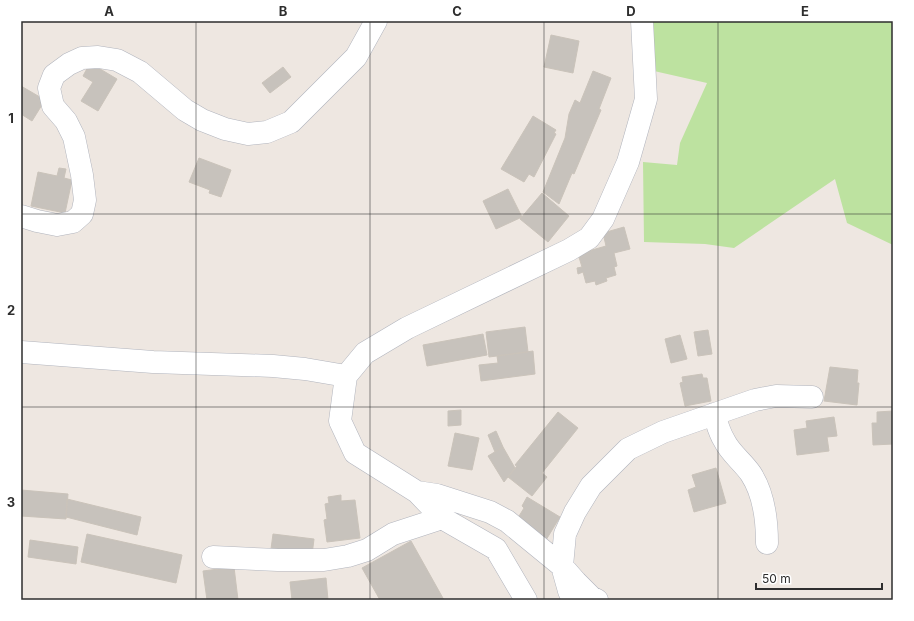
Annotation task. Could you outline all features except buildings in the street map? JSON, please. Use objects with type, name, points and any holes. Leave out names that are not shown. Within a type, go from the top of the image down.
[{"type":"street","points":[[21,216],[57,225],[73,222],[82,214],[85,200],[82,175],[74,137],[66,121],[53,106],[49,88],[54,75],[69,64],[82,58],[98,57],[117,60],[140,72],[185,110],[202,120],[225,129],[248,134],[267,132],[291,122],[356,57],[376,21]]},
{"type":"street","points":[[526,600],[496,549],[442,518],[417,492],[355,453],[340,421],[346,376],[365,353],[406,328],[569,250],[589,238],[603,219],[628,162],[646,99],[642,21]]},
{"type":"street","points":[[21,352],[153,362],[305,368],[346,376]]},
{"type":"street","points":[[573,600],[562,566],[565,534],[575,512],[591,486],[628,449],[663,432],[755,400],[776,396],[812,397]]},
{"type":"street","points":[[714,414],[724,440],[751,474],[758,489],[767,519],[767,543]]},
{"type":"street","points":[[417,492],[437,495],[490,512],[507,521],[562,566],[576,582],[596,600]]},
{"type":"street","points":[[213,557],[278,560],[324,560],[348,556],[367,550],[393,534],[442,518]]},
{"type":"green space","points":[[652,21],[893,21],[893,245],[847,223],[835,179],[734,248],[705,244],[644,242],[643,162],[677,165],[680,143],[707,83],[654,71]]}]
